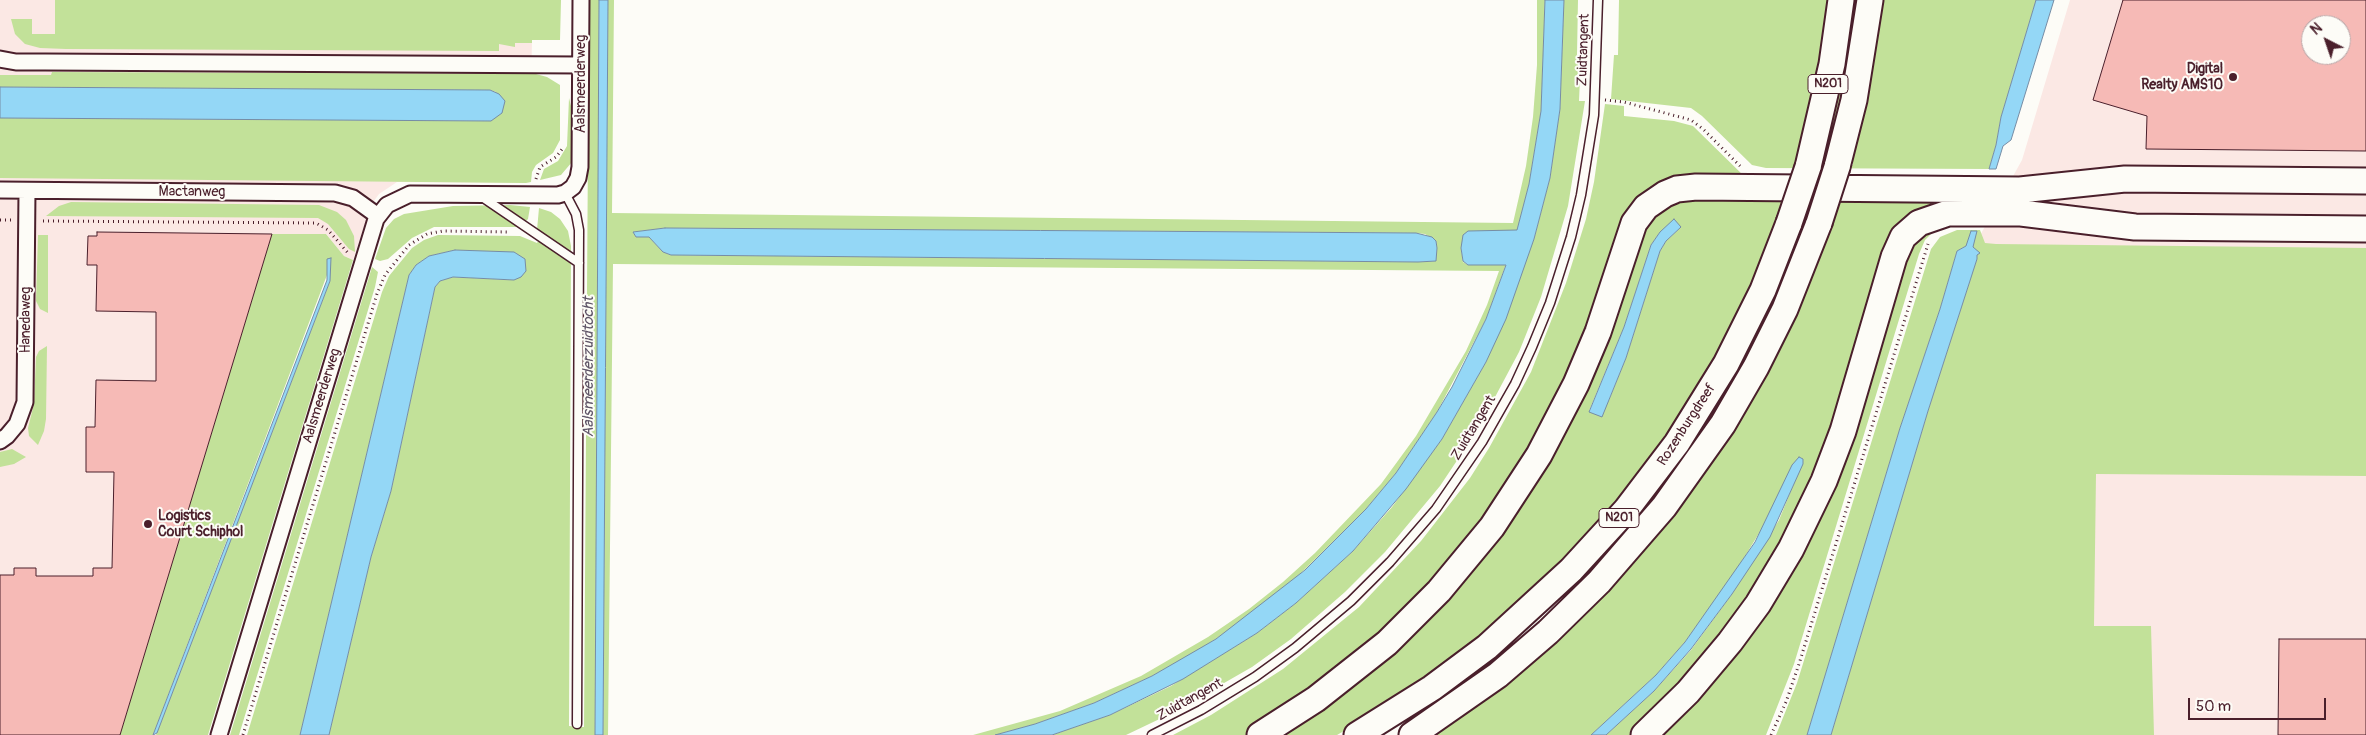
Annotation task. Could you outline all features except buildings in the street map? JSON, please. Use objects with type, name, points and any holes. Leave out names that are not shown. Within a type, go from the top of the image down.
[{"type":"highway","name":"Rozenburgdreef","points":[[1357,735],[1432,688],[1494,641],[1553,589],[1620,517],[1677,443],[1722,371],[1763,290],[1789,223],[1808,166],[1832,64],[1841,0]]},
{"type":"highway","name":"Rozenburgdreef","points":[[1412,735],[1491,680],[1548,632],[1622,557],[1664,507],[1723,424],[1756,367],[1785,309],[1819,223],[1837,166],[1854,100],[1870,0]]},
{"type":"highway","points":[[1260,735],[1316,699],[1373,654],[1426,605],[1472,552],[1526,477],[1564,408],[1593,345],[1626,240],[1637,218],[1652,202],[1665,194],[1677,189],[1696,187],[2020,190],[2125,179],[2366,181]]},
{"type":"highway","points":[[1644,735],[1688,692],[1730,642],[1763,596],[1807,518],[1843,431],[1894,257],[1903,237],[1919,223],[1940,214],[1992,213],[2040,214],[2135,227],[2366,229]]},
{"type":"street","name":"Aalsmeerderweg","points":[[565,193],[576,183],[580,167],[581,0]]},
{"type":"street","points":[[0,59],[16,62],[580,64]]},
{"type":"street","name":"Mactanweg","points":[[0,190],[336,193],[352,198],[378,216]]},
{"type":"street","name":"Hanedaweg","points":[[0,441],[17,424],[25,402],[27,190]]},
{"type":"street","points":[[378,216],[394,200],[410,194],[535,195],[565,193]]},
{"type":"street","name":"Aalsmeerderweg","points":[[219,735],[378,216]]},
{"type":"lane","name":"Zuidtangent","points":[[1152,735],[1229,693],[1276,662],[1351,601],[1390,562],[1436,509],[1463,472],[1493,424],[1515,384],[1550,304],[1581,195],[1590,146],[1595,100],[1598,0]]},
{"type":"lane","points":[[565,193],[575,210],[578,222],[579,263],[577,724]]},
{"type":"lane","points":[[478,194],[528,230],[579,263]]},
{"type":"path","points":[[1595,100],[1624,102],[1674,116]]},
{"type":"path","name":"Aalsmeerderweg","points":[[535,195],[538,171],[542,165],[558,155],[564,142]]},
{"type":"path","points":[[0,220],[314,222],[328,230]]},
{"type":"path","name":"Aalsmeerderweg","points":[[243,735],[377,294],[388,269],[409,245],[427,234],[443,231],[517,232],[528,230]]},
{"type":"path","points":[[1771,735],[1786,702],[1799,664],[1930,240]]},
{"type":"shaded area","points":[[0,0],[553,0],[532,40],[530,139],[526,183],[397,182],[379,194],[371,205],[353,260],[344,256],[326,234],[272,234],[120,735],[0,735],[0,118],[491,121],[490,90],[0,87]]},
{"type":"shaded area","points":[[2070,0],[2366,0],[2366,735],[1831,735],[1928,411],[1973,248],[2022,160]]},
{"type":"green space","points":[[55,0],[561,0],[560,40],[532,40],[532,43],[515,43],[515,47],[499,44],[499,51],[66,49],[40,48],[25,44],[15,34],[11,19],[32,19],[32,34],[55,34]]},
{"type":"green space","points":[[589,0],[599,0],[595,735],[329,735],[371,557],[391,491],[435,287],[440,281],[453,277],[514,280],[517,253],[455,250],[429,256],[416,265],[409,275],[300,735],[247,735],[382,292],[389,276],[412,248],[424,240],[438,235],[520,236],[537,243],[542,235],[537,230],[539,208],[551,212],[560,219],[568,231],[571,246],[569,726],[584,727]]},
{"type":"green space","points":[[608,0],[614,0],[612,213],[1513,223],[1526,166],[1533,117],[1537,65],[1537,0],[1545,0],[1541,111],[1529,184],[1517,231],[1468,231],[1461,248],[1463,262],[1468,265],[1506,264],[1486,319],[1437,412],[1396,473],[1366,509],[1296,578],[1228,631],[1194,653],[1152,676],[1094,703],[1035,724],[995,735],[973,735],[1060,711],[1141,676],[1208,637],[1249,609],[1315,553],[1381,484],[1416,436],[1466,351],[1487,305],[1499,271],[613,264],[608,735],[603,735]],"holes":[[[665,228],[1425,234],[1436,241],[1435,261],[671,255],[663,252],[649,237],[636,237],[633,232]]]},
{"type":"green space","points":[[1564,0],[1578,0],[1577,55],[1581,56],[1579,101],[1585,101],[1568,206],[1541,297],[1519,352],[1478,429],[1440,486],[1385,552],[1345,592],[1291,639],[1252,667],[1170,714],[1126,735],[1052,735],[1110,715],[1171,686],[1257,633],[1296,603],[1353,551],[1392,507],[1442,439],[1486,362],[1534,239],[1550,178],[1560,109]]},
{"type":"green space","points":[[1619,0],[1830,0],[1824,48],[1796,164],[1853,165],[1853,153],[1879,0],[2036,0],[2001,117],[1989,169],[1766,168],[1752,165],[1702,116],[1691,108],[1611,99],[1614,55],[1618,55]]},
{"type":"green space","points":[[1851,0],[1857,0],[1850,50],[1839,108],[1825,161],[1823,160],[1824,150]]},
{"type":"green space","points":[[52,72],[536,74],[547,77],[560,85],[560,140],[553,153],[536,165],[532,172],[531,182],[526,183],[0,178],[0,118],[491,121],[496,92],[490,90],[0,87],[0,75],[51,75]]},
{"type":"green space","points":[[569,98],[572,110],[572,162],[561,175],[540,180],[544,169],[558,161],[567,146]]},
{"type":"green space","points":[[1605,104],[1624,106],[1624,116],[1674,121],[1693,126],[1746,178],[1670,185],[1602,302],[1521,475],[1409,614],[1248,735],[1173,735],[1211,715],[1283,669],[1359,607],[1421,541],[1470,478],[1489,448],[1531,372],[1566,283],[1586,219],[1594,182]]},
{"type":"green space","points":[[1980,194],[1921,214],[1839,425],[1758,594],[1636,735],[1606,735],[1654,691],[1691,650],[1732,594],[1779,520],[1803,461],[1736,571],[1685,642],[1656,675],[1591,735],[1431,735],[1621,573],[1831,229],[1833,221],[1775,221],[1766,257],[1714,364],[1649,464],[1577,550],[1475,644],[1370,716],[1337,735],[1270,735],[1495,532],[1642,226],[1678,198]],"holes":[[[1681,227],[1666,241],[1660,251],[1626,358],[1609,400],[1589,411],[1624,327],[1651,245],[1660,232]]]},
{"type":"green space","points":[[71,202],[319,205],[337,212],[346,220],[354,236],[355,252],[349,249],[328,224],[318,218],[46,216],[59,206]]},
{"type":"green space","points":[[510,205],[530,207],[528,219],[520,227],[434,227],[412,238],[388,259],[380,261],[375,259],[386,228],[394,219],[404,214],[453,206]]},
{"type":"green space","points":[[1956,221],[1933,232],[1925,240],[1919,254],[1794,664],[1766,735],[1652,735],[1768,598],[1895,272],[1921,232]]},
{"type":"green space","points":[[1957,230],[1980,230],[1985,243],[1996,244],[2366,248],[2366,476],[2096,474],[2094,626],[2151,626],[2154,735],[1831,735],[1928,411],[1977,259],[1975,252],[1966,246],[1957,251],[1940,309],[1900,428],[1807,735],[1776,735],[1797,683],[1931,249],[1940,237]]},
{"type":"green space","points":[[272,234],[326,234],[344,256],[353,260],[208,735],[156,735],[330,281],[327,275],[153,735],[120,735]]},
{"type":"green space","points":[[38,235],[48,235],[48,313],[40,309],[36,301]]},
{"type":"green space","points":[[372,267],[378,272],[375,287],[239,735],[230,735]]},
{"type":"green space","points":[[47,346],[46,419],[44,431],[38,445],[29,436],[28,428],[34,404],[36,357],[39,351]]},
{"type":"green space","points":[[12,449],[26,457],[14,464],[0,467],[0,452]]},
{"type":"water","points":[[599,0],[608,0],[603,735],[595,735]]},
{"type":"water","points":[[1545,0],[1564,0],[1560,109],[1550,178],[1534,239],[1506,319],[1486,362],[1442,439],[1406,489],[1353,551],[1296,603],[1257,633],[1183,679],[1110,715],[1052,735],[995,735],[1035,724],[1094,703],[1152,676],[1216,639],[1305,570],[1366,509],[1396,473],[1452,387],[1486,319],[1506,265],[1468,265],[1463,261],[1461,248],[1463,235],[1468,231],[1517,230],[1529,184],[1541,111]]},
{"type":"water","points":[[2036,0],[2054,0],[2011,140],[2003,146],[1996,169],[1989,169],[2001,117]]},
{"type":"water","points":[[0,87],[490,90],[499,94],[505,101],[502,113],[491,121],[0,118]]},
{"type":"water","points":[[1674,219],[1681,227],[1666,241],[1660,251],[1626,358],[1602,417],[1589,412],[1624,327],[1651,245],[1660,232]]},
{"type":"water","points":[[665,228],[1416,233],[1432,237],[1436,241],[1437,248],[1436,261],[1418,262],[671,255],[663,252],[649,237],[636,237],[633,232]]},
{"type":"water","points":[[1971,231],[1977,231],[1973,247],[1980,253],[1977,255],[1928,411],[1831,735],[1807,735],[1900,428],[1940,309],[1957,251],[1966,246]]},
{"type":"water","points":[[455,250],[514,252],[525,259],[526,271],[521,277],[514,280],[453,277],[440,281],[435,287],[391,491],[371,557],[329,735],[300,735],[409,275],[416,265],[429,256]]},
{"type":"water","points":[[331,258],[330,281],[157,733],[153,735],[327,280],[327,259]]},
{"type":"water","points":[[1799,457],[1803,459],[1803,464],[1770,537],[1732,594],[1691,649],[1654,691],[1606,735],[1591,735],[1656,675],[1685,642],[1755,542],[1792,465]]},
{"type":"place","name":"Digital Realty AMS10","points":[[2233,77]]},
{"type":"place","name":"Logistics Court Schiphol","points":[[148,524]]},
{"type":"water label","name":"Aalsmeerderzuidtocht","points":[[589,367]]}]
